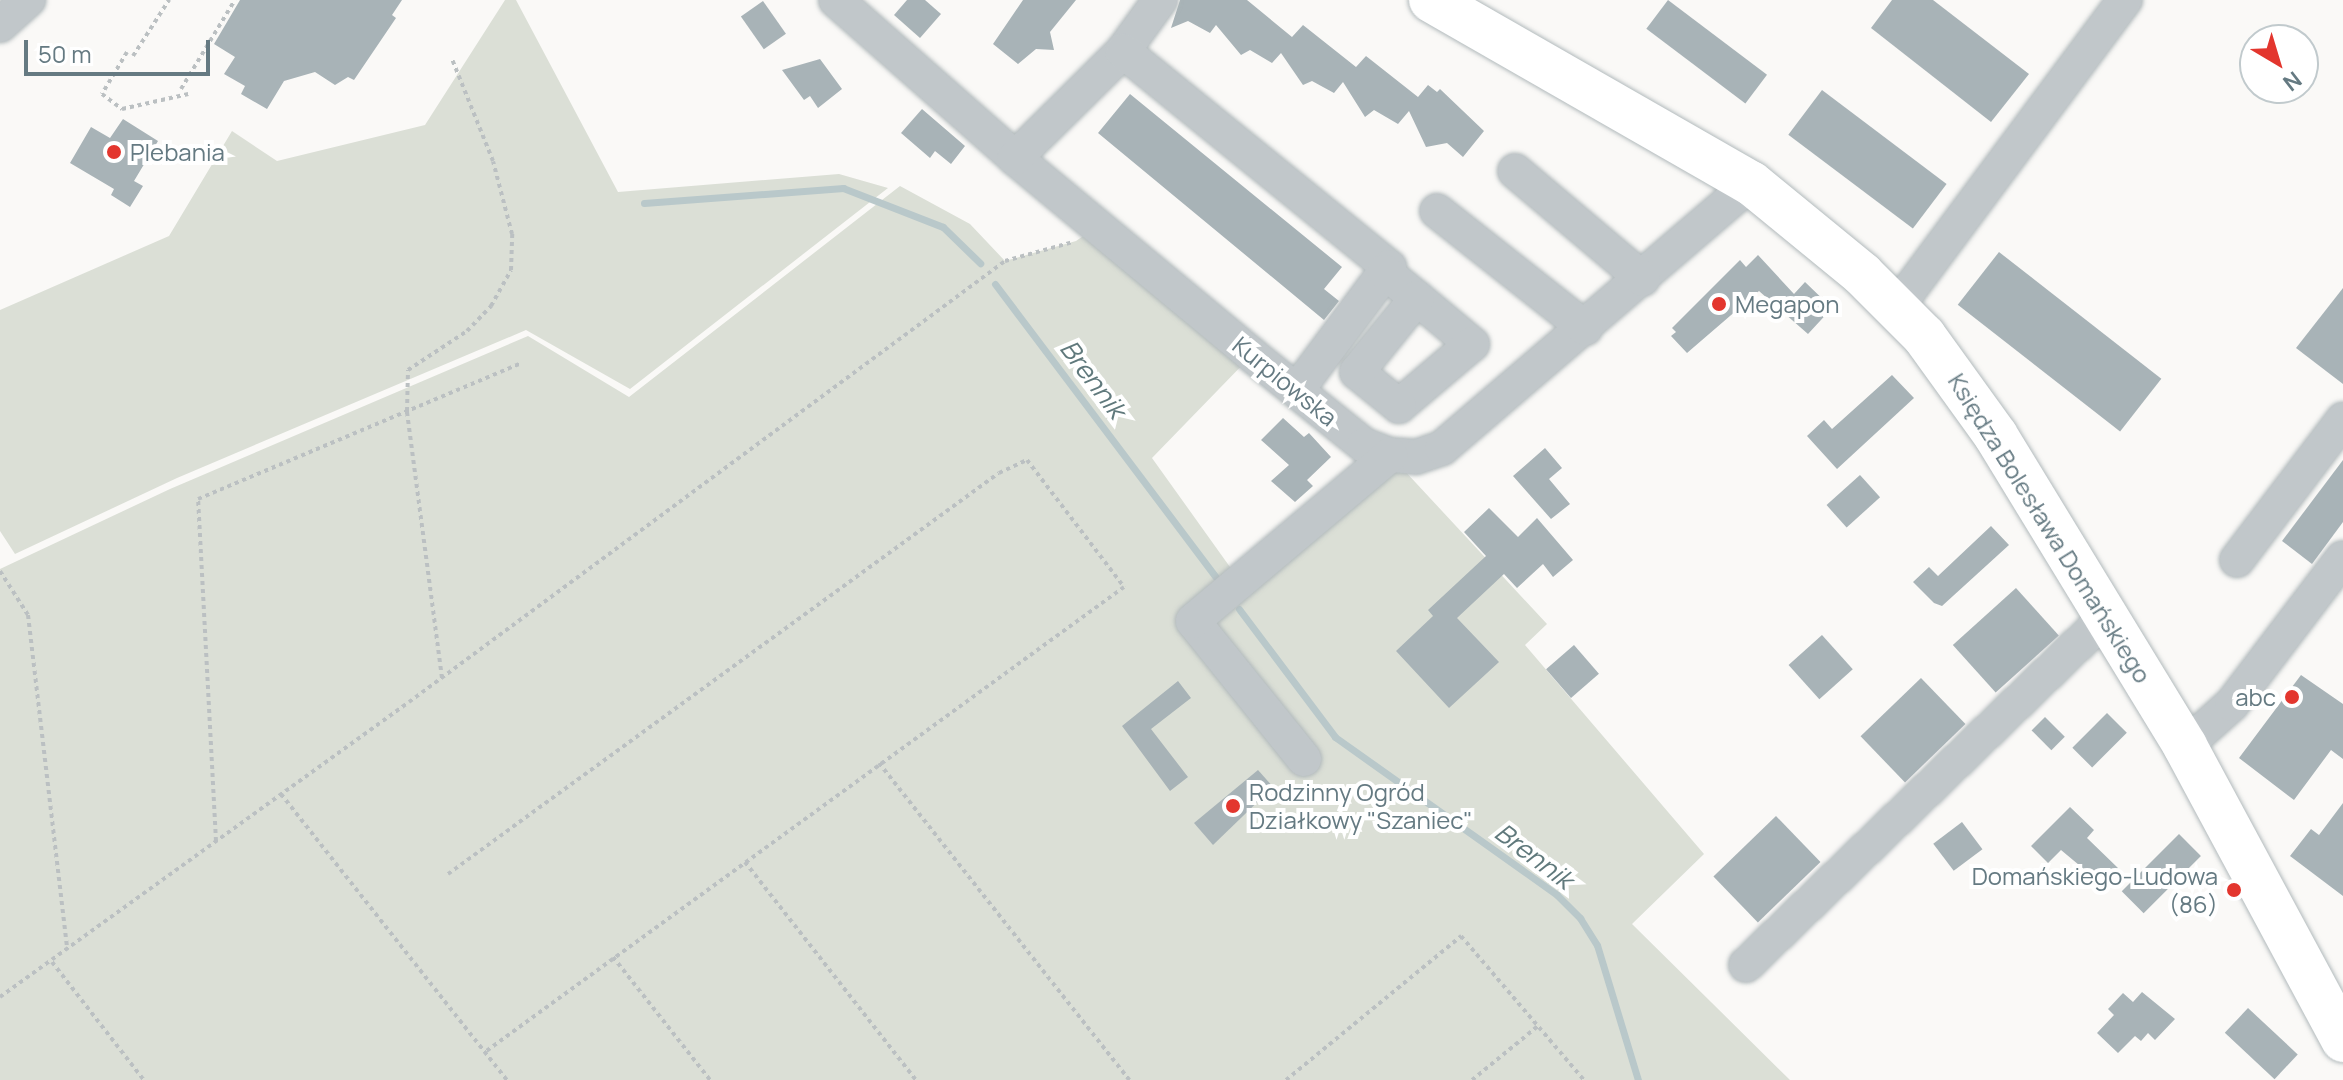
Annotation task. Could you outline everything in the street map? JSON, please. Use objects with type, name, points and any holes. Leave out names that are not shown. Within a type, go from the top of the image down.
[{"type":"main road","name":"Księdza Bolesława Domańskiego","points":[[1431,0],[1751,183],[1828,243],[1896,308],[1961,382],[2185,746],[2343,1040]]},
{"type":"street","points":[[0,25],[28,0]]},
{"type":"street","name":"Kurpiowska","points":[[836,0],[1015,158],[1297,390],[1364,445],[1390,455]]},
{"type":"street","points":[[1015,158],[1123,51],[1160,0]]},
{"type":"street","points":[[1896,308],[2125,0]]},
{"type":"street","points":[[1123,51],[1389,267],[1297,390]]},
{"type":"street","points":[[1515,171],[1643,279]]},
{"type":"street","points":[[1304,759],[1193,621],[1390,455],[1416,457],[1442,448],[1643,279],[1751,183]]},
{"type":"street","points":[[1437,211],[1585,328]]},
{"type":"street","points":[[1385,272],[1417,298]]},
{"type":"street","points":[[2237,560],[2343,420]]},
{"type":"street","points":[[2185,746],[2232,704],[2343,558]]},
{"type":"street","points":[[1746,965],[2107,616]]},
{"type":"path","points":[[133,56],[169,0]]},
{"type":"path","points":[[181,89],[235,0]]},
{"type":"path","points":[[127,52],[102,94],[122,109],[188,94]]},
{"type":"path","points":[[442,678],[407,411],[408,370],[467,331],[491,306],[511,270],[512,234],[493,161],[452,59]]},
{"type":"path","points":[[0,997],[442,678],[1005,261],[1076,241],[1098,226]]},
{"type":"path","points":[[216,841],[198,499],[521,363]]},
{"type":"path","points":[[448,874],[999,473],[1027,460],[1124,587],[485,1052]]},
{"type":"path","points":[[0,571],[28,615],[67,949]]},
{"type":"path","points":[[879,763],[1129,1080]]},
{"type":"path","points":[[281,794],[507,1080]]},
{"type":"path","points":[[745,862],[916,1080]]},
{"type":"path","points":[[1286,1080],[1461,936],[1584,1080]]},
{"type":"path","points":[[613,957],[710,1080]]},
{"type":"path","points":[[52,962],[144,1080]]},
{"type":"path","points":[[1472,1080],[1538,1026]]},
{"type":"shaded area","points":[[505,0],[516,0],[618,192],[839,174],[888,188],[630,389],[526,330],[177,478],[15,554],[0,531],[0,310],[169,236],[232,131],[277,161],[425,125]]},
{"type":"shaded area","points":[[900,186],[970,224],[1005,261],[1076,241],[1098,226],[1252,355],[1152,458],[1240,581],[1390,455],[1547,624],[1525,645],[1704,854],[1632,924],[1790,1080],[0,1080],[0,569],[170,489],[528,336],[629,397]]},
{"type":"building","points":[[240,0],[402,0],[392,15],[396,18],[354,80],[348,77],[335,85],[315,72],[284,81],[267,109],[241,94],[245,86],[224,74],[235,57],[214,44]]},
{"type":"building","points":[[907,0],[925,0],[941,14],[920,38],[894,15]]},
{"type":"building","points":[[1023,0],[1076,0],[1050,32],[1054,50],[1036,49],[1018,64],[993,44]]},
{"type":"building","points":[[1180,0],[1247,0],[1292,37],[1303,25],[1356,67],[1366,56],[1418,97],[1428,85],[1437,92],[1440,89],[1484,131],[1463,157],[1447,143],[1426,147],[1409,111],[1398,124],[1374,110],[1365,117],[1343,82],[1334,93],[1312,81],[1303,85],[1281,53],[1272,63],[1250,50],[1241,55],[1216,25],[1210,33],[1188,21],[1171,28]]},
{"type":"building","points":[[1668,0],[1767,75],[1745,103],[1646,29]]},
{"type":"building","points":[[1892,0],[1933,0],[2029,74],[1991,122],[1871,28]]},
{"type":"building","points":[[763,1],[786,34],[764,49],[741,16]]},
{"type":"building","points":[[820,59],[842,89],[818,108],[810,96],[804,100],[782,70]]},
{"type":"building","points":[[1822,90],[1947,184],[1913,229],[1788,135]]},
{"type":"building","points":[[1130,94],[1342,267],[1324,289],[1339,301],[1324,320],[1098,133]]},
{"type":"building","points":[[922,109],[965,146],[951,164],[935,151],[930,158],[901,133]]},
{"type":"building","name":"Plebania","points":[[123,119],[158,141],[134,181],[143,186],[130,207],[111,195],[114,189],[70,163],[91,127],[110,138]]},
{"type":"building","points":[[1999,252],[2161,379],[2120,432],[1958,305]]},
{"type":"building","points":[[1758,255],[1794,294],[1805,282],[1832,308],[1808,334],[1759,291],[1687,353],[1671,336],[1676,332],[1672,328],[1740,260],[1746,267]]},
{"type":"building","points":[[2343,288],[2343,384],[2296,348]]},
{"type":"building","points":[[1892,375],[1914,398],[1837,469],[1807,436],[1824,420],[1832,429]]},
{"type":"building","points":[[1283,418],[1304,437],[1309,433],[1331,457],[1307,480],[1313,486],[1295,502],[1271,481],[1289,465],[1261,440]]},
{"type":"building","points":[[1545,448],[1562,468],[1549,479],[1570,504],[1551,519],[1513,476]]},
{"type":"building","points":[[2343,460],[2343,522],[2312,564],[2282,541]]},
{"type":"building","points":[[1860,475],[1880,497],[1847,527],[1827,505]]},
{"type":"building","points":[[1489,508],[1518,537],[1537,518],[1573,560],[1553,577],[1543,564],[1517,588],[1504,574],[1457,618],[1499,662],[1449,708],[1396,651],[1433,616],[1428,610],[1486,556],[1464,532]]},
{"type":"building","points":[[1991,526],[2009,545],[1942,606],[1934,603],[1913,582],[1929,567],[1938,576]]},
{"type":"building","points":[[2016,588],[2059,636],[1996,692],[1953,645]]},
{"type":"building","points":[[1822,635],[1853,669],[1819,699],[1789,665]]},
{"type":"building","points":[[1574,645],[1599,674],[1571,698],[1546,669]]},
{"type":"building","points":[[2301,675],[2343,704],[2343,759],[2331,750],[2294,800],[2239,758]]},
{"type":"building","points":[[1921,678],[1965,724],[1905,782],[1861,736]]},
{"type":"building","points":[[1178,681],[1191,698],[1151,729],[1188,777],[1170,791],[1122,726]]},
{"type":"building","points":[[2107,713],[2127,733],[2092,767],[2072,748]]},
{"type":"building","points":[[2045,717],[2065,737],[2051,750],[2032,730]]},
{"type":"building","name":"Rodzinny Ogród Działkowy \"Szaniec\"","points":[[1258,770],[1273,787],[1213,845],[1194,823]]},
{"type":"building","points":[[2343,803],[2343,896],[2290,856],[2311,829],[2319,835]]},
{"type":"building","points":[[2070,807],[2094,830],[2087,838],[2118,868],[2103,885],[2061,850],[2048,863],[2031,846]]},
{"type":"building","points":[[1776,816],[1820,862],[1758,922],[1713,876]]},
{"type":"building","points":[[1962,822],[1982,849],[1954,871],[1933,844]]},
{"type":"building","points":[[2179,834],[2201,856],[2144,913],[2122,891]]},
{"type":"building","points":[[2142,992],[2175,1019],[2155,1040],[2148,1033],[2141,1041],[2135,1036],[2118,1053],[2097,1033],[2114,1015],[2108,1009],[2123,993],[2133,1002]]},
{"type":"building","points":[[2248,1008],[2298,1054],[2275,1079],[2225,1033]]},
{"type":"waterway","name":"Brennik","points":[[644,203],[843,188],[943,227],[980,263]]},
{"type":"waterway","name":"Brennik","points":[[995,284],[1215,576]]},
{"type":"waterway","name":"Brennik","points":[[1239,609],[1335,737],[1557,895],[1580,918],[1597,945],[1638,1080]]},
{"type":"place","name":"Plebania","points":[[114,152]]},
{"type":"place","name":"Megapon","points":[[1719,304]]},
{"type":"place","name":"abc","points":[[2292,697]]},
{"type":"place","name":"Rodzinny Ogród Działkowy \"Szaniec\"","points":[[1233,806]]},
{"type":"place","name":"Domańskiego-Ludowa (86)","points":[[2234,890]]}]
